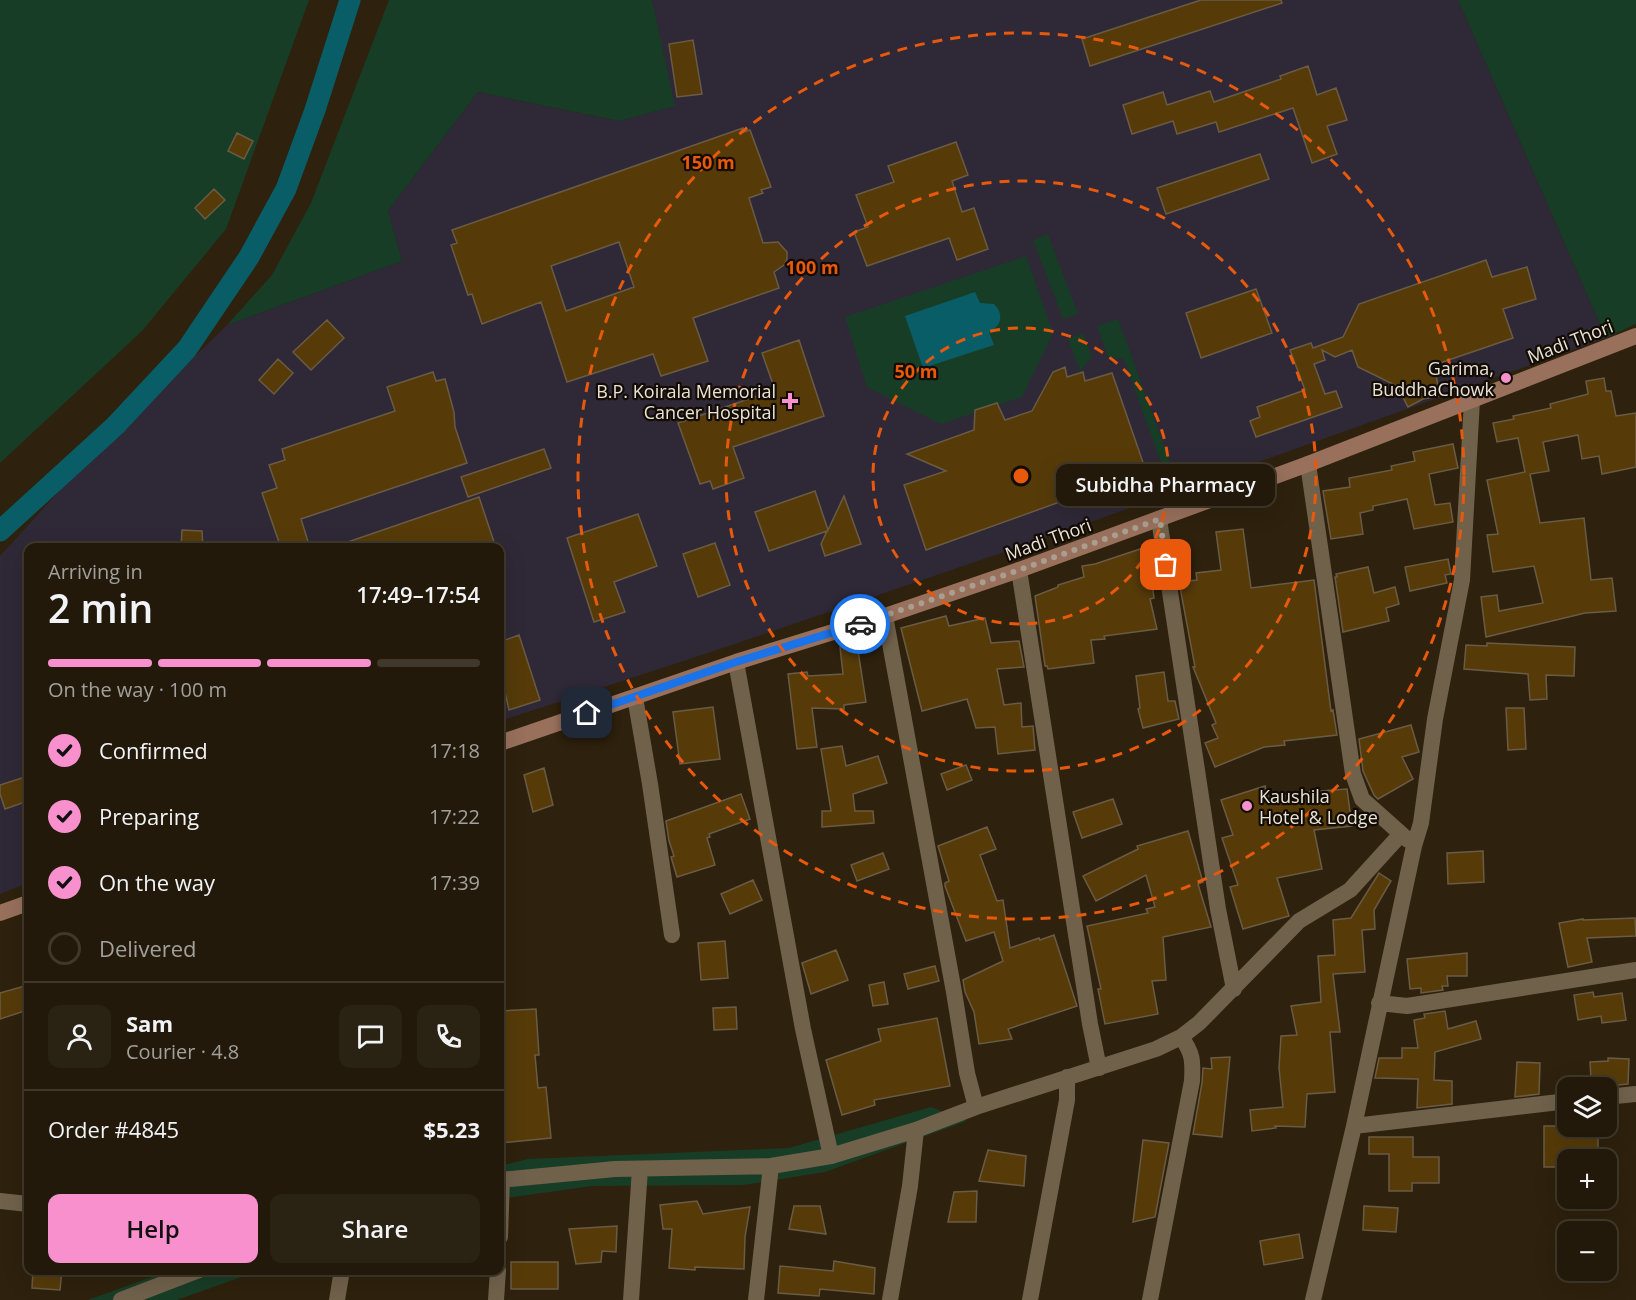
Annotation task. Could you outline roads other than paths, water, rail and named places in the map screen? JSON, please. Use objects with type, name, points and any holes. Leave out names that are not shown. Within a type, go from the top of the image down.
[{"type":"main road","name":"Madi Thori","points":[[504,742],[736,662],[885,616],[1019,570],[1308,464],[1636,336]]},
{"type":"main road","points":[[0,913],[24,904]]},
{"type":"street","points":[[1313,1300],[1421,823],[1435,719],[1462,579],[1472,400]]},
{"type":"street","points":[[1308,464],[1353,774],[1362,799],[1414,846]]},
{"type":"street","points":[[1160,519],[1218,909],[1234,989]]},
{"type":"street","points":[[1019,570],[1090,1024],[1099,1068]]},
{"type":"street","points":[[885,616],[967,1074],[976,1107]]},
{"type":"street","points":[[736,662],[803,1029],[831,1156]]},
{"type":"street","points":[[635,697],[672,934]]},
{"type":"street","points":[[504,1180],[615,1169],[771,1166],[831,1156],[916,1130],[976,1107],[1156,1049],[1181,1037],[1199,1023],[1299,921],[1350,890],[1401,834]]},
{"type":"street","points":[[1379,1003],[1407,1006],[1636,970]]},
{"type":"street","points":[[1150,1300],[1192,1081],[1193,1063],[1190,1049],[1181,1037]]},
{"type":"street","points":[[1030,1300],[1067,1100],[1067,1077]]},
{"type":"street","points":[[1617,1096],[1636,1094]]},
{"type":"street","points":[[1354,1126],[1557,1102]]},
{"type":"street","points":[[890,1300],[910,1186],[916,1130]]},
{"type":"street","points":[[756,1300],[771,1166]]},
{"type":"street","points":[[630,1300],[640,1169]]},
{"type":"street","points":[[0,1201],[24,1204]]},
{"type":"street","points":[[121,1300],[186,1275]]},
{"type":"street","points":[[337,1300],[341,1275]]},
{"type":"street","points":[[496,1300],[498,1275]]},
{"type":"water","points":[[975,292],[980,303],[994,304],[999,312],[999,323],[989,332],[994,345],[923,368],[905,316]]},
{"type":"waterway","points":[[0,531],[115,426],[187,349],[249,257],[286,189],[315,110],[350,0]]},
{"type":"place","name":"Garima, BuddhaChowk","points":[[1506,378]]},
{"type":"place","name":"B.P. Koirala Memorial Cancer Hospital","points":[[790,401]]},
{"type":"place","name":"Subidha Pharmacy","points":[[1166,565]]},
{"type":"place","name":"Kaushila Hotel & Lodge","points":[[1247,806]]}]
